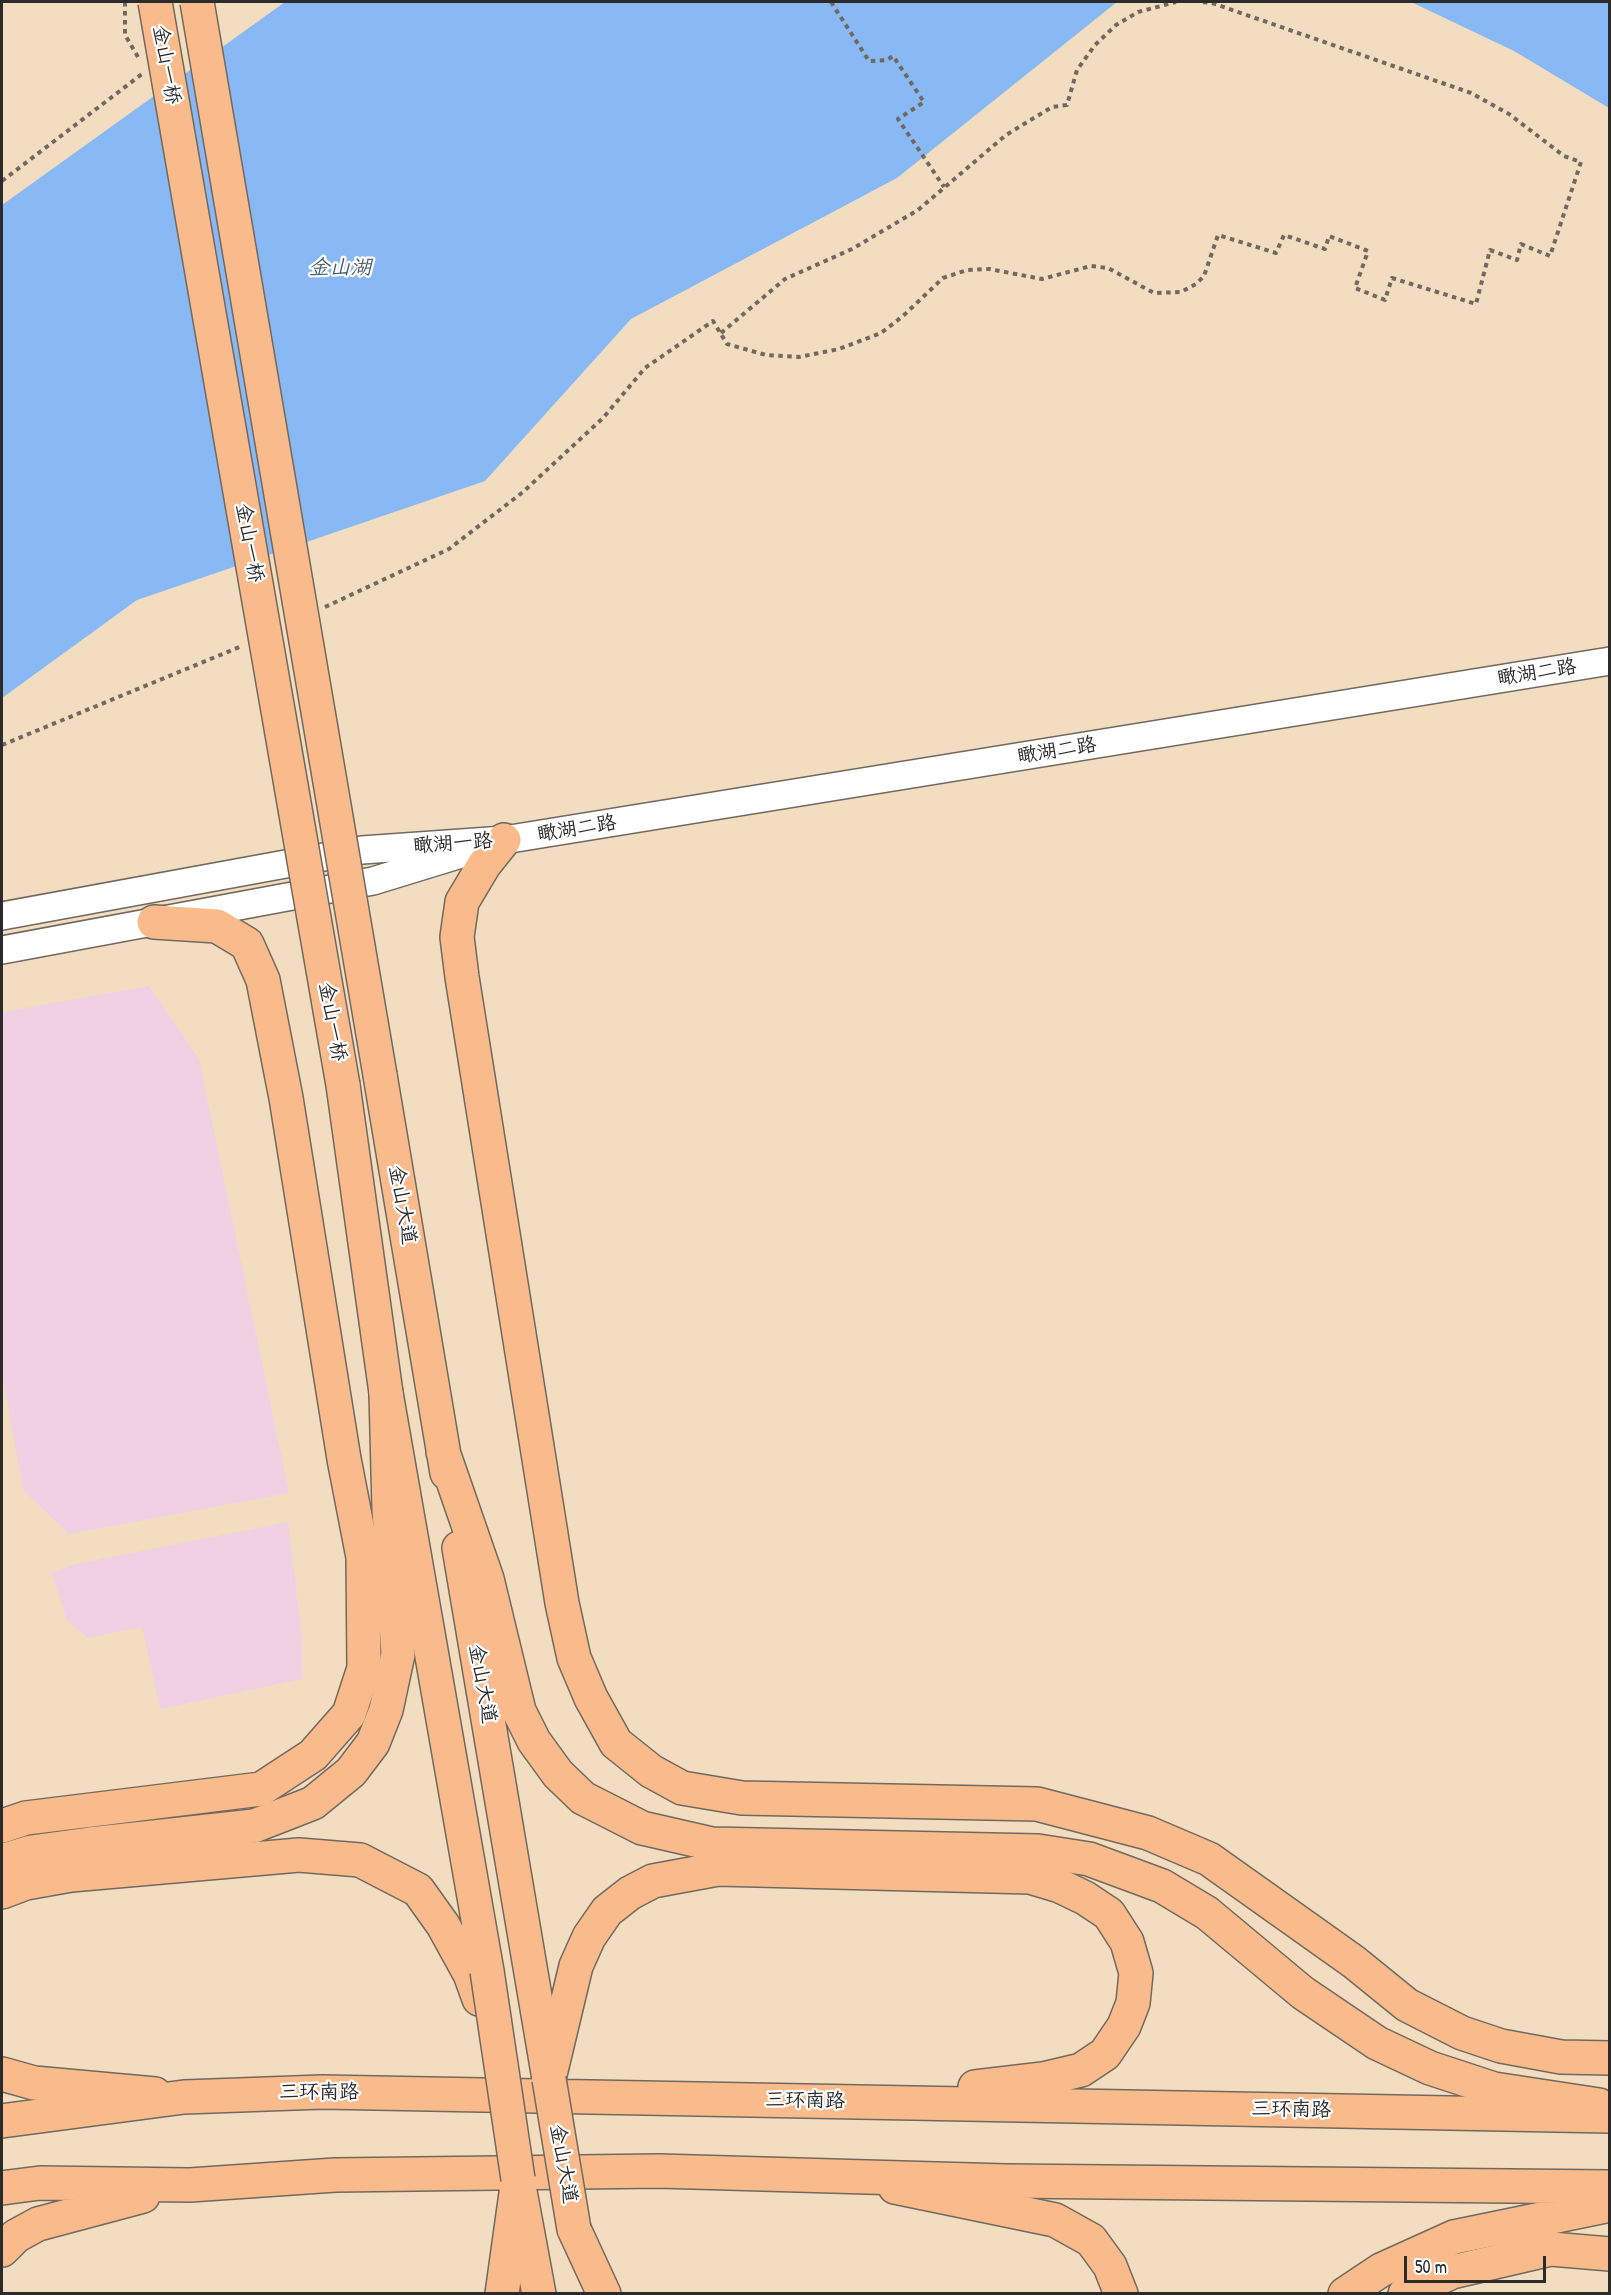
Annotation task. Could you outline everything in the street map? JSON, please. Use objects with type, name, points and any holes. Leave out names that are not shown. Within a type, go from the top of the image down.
[{"type":"main road","name":"金山一桥","points":[[155,2],[343,1085]]},
{"type":"main road","name":"金山一桥","points":[[196,2],[380,1076]]},
{"type":"main road","points":[[504,840],[484,865],[462,902],[457,937],[562,1603],[574,1658],[591,1698],[616,1743],[651,1772],[682,1788],[742,1798],[1037,1804],[1148,1833],[1209,1859],[1354,1962],[1407,2005],[1462,2033],[1502,2046],[1551,2055],[1610,2058]]},
{"type":"main road","points":[[2,1826],[26,1818],[200,1799],[261,1789],[313,1755],[349,1714],[364,1668],[363,1557],[342,1448],[286,1098],[263,980],[247,944],[218,926],[154,922]]},
{"type":"main road","name":"金山大道","points":[[380,1076],[549,2079],[583,2294]]},
{"type":"main road","name":"金山大道","points":[[343,1085],[386,1393],[478,1972],[501,2058],[518,2179],[539,2294]]},
{"type":"main road","points":[[2,1861],[31,1852],[254,1826],[313,1803],[351,1772],[373,1743],[386,1710],[398,1654],[389,1510],[386,1393]]},
{"type":"main road","points":[[443,1452],[487,1579],[519,1711],[534,1741],[558,1774],[583,1798],[642,1828],[712,1844],[1038,1851],[1089,1859],[1162,1886],[1207,1913],[1303,1993],[1377,2043],[1430,2068],[1494,2089],[1610,2107]]},
{"type":"main road","points":[[2,1892],[26,1883],[83,1874],[299,1856],[360,1860],[418,1890],[478,1972]]},
{"type":"main road","points":[[549,2079],[576,1966],[589,1937],[607,1911],[630,1893],[653,1881],[718,1869],[1030,1877],[1060,1886],[1085,1898],[1109,1914],[1127,1942],[1136,1973],[1133,2003],[1124,2026],[1106,2054],[1080,2070],[1043,2079],[838,2102]]},
{"type":"main road","points":[[2,2073],[34,2083],[184,2097]]},
{"type":"main road","name":"三环南路","points":[[2,2121],[184,2097],[322,2092],[1610,2116]]},
{"type":"main road","points":[[2,2188],[40,2183],[190,2185],[335,2175],[659,2171],[1006,2181],[1610,2187]]},
{"type":"main road","points":[[841,2176],[1055,2220],[1091,2240],[1110,2266],[1121,2294]]},
{"type":"main road","points":[[502,2294],[518,2179]]},
{"type":"main road","points":[[2,2250],[16,2236],[38,2224],[190,2185]]},
{"type":"main road","points":[[1345,2294],[1381,2270],[1454,2237],[1610,2205]]},
{"type":"main road","points":[[574,2229],[604,2294]]},
{"type":"main road","points":[[1405,2294],[1452,2272],[1551,2249],[1610,2254]]},
{"type":"street","name":"瞰湖二路","points":[[504,840],[1610,661]]},
{"type":"street","name":"瞰湖一路","points":[[2,916],[362,850],[504,840]]},
{"type":"street","name":"瞰湖一路","points":[[2,950],[373,881],[504,840]]},
{"type":"path","points":[[831,2],[869,61],[887,60],[893,56],[924,102],[898,120],[944,187]]},
{"type":"path","points":[[721,333],[785,279],[852,249],[918,210],[1006,135],[1052,107],[1067,105],[1077,70],[1095,45],[1116,25],[1138,12],[1176,2]]},
{"type":"path","points":[[324,608],[449,549],[523,492],[603,418],[645,368],[713,321],[727,344],[766,356],[799,357],[839,349],[881,333],[903,316],[942,278],[967,270],[989,269],[1042,279],[1091,266],[1108,268],[1154,293],[1180,292],[1196,284],[1204,276],[1218,235],[1276,253],[1284,235],[1325,249],[1329,236],[1368,251],[1355,288],[1384,300],[1392,278],[1476,304],[1490,250],[1517,260],[1521,244],[1550,256],[1581,162],[1564,156],[1509,114],[1471,93],[1212,3],[1201,2]]},
{"type":"path","points":[[2,181],[145,72]]},
{"type":"path","points":[[2,745],[248,644]]},
{"type":"shaded area","points":[[149,986],[199,1059],[289,1493],[69,1534],[23,1490],[2,1372],[2,1012]]},
{"type":"shaded area","points":[[288,1522],[302,1636],[302,1679],[160,1709],[142,1627],[88,1638],[68,1622],[51,1573],[76,1564]]},
{"type":"water","name":"金山湖","points":[[285,2],[1117,2],[897,178],[631,319],[485,481],[137,600],[2,698],[2,205]]},
{"type":"water","points":[[1411,2],[1609,2],[1609,108],[1514,51]]}]
